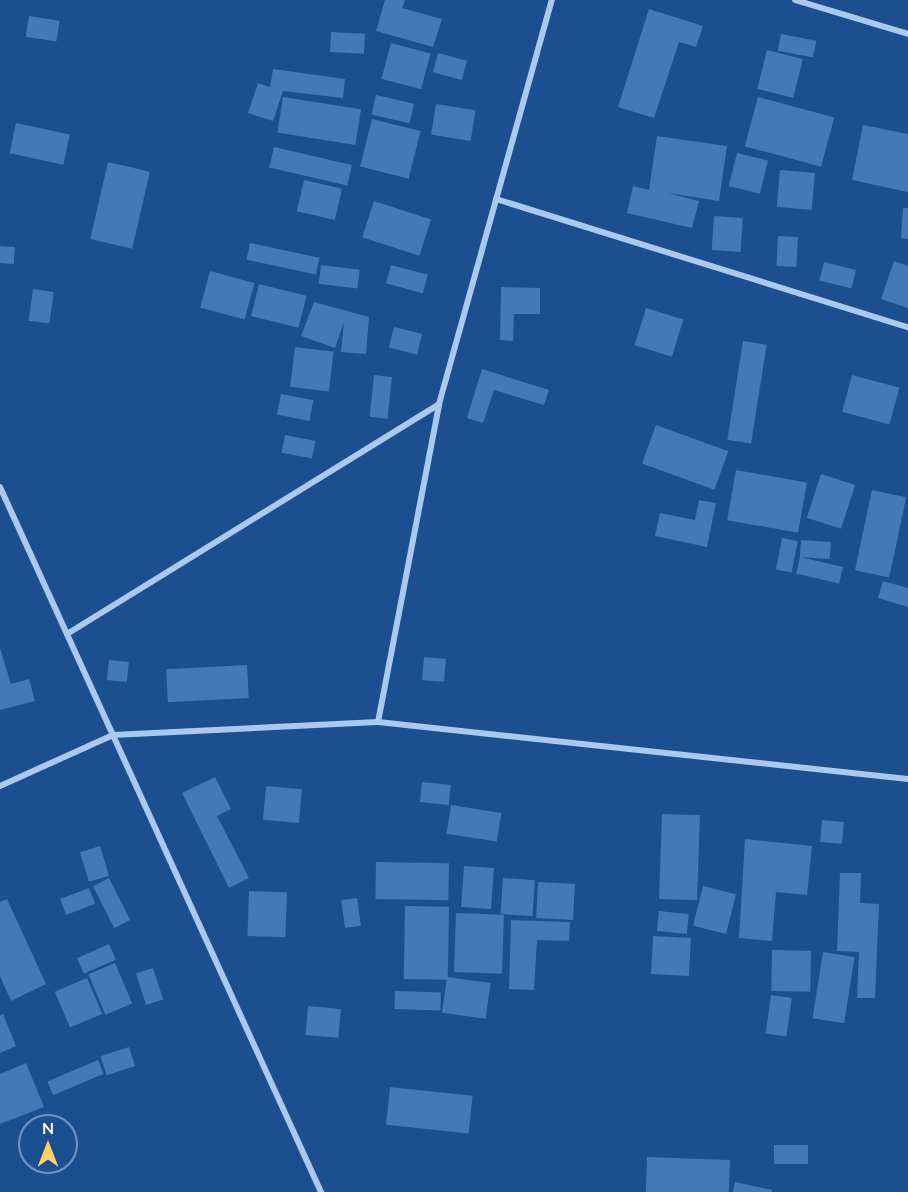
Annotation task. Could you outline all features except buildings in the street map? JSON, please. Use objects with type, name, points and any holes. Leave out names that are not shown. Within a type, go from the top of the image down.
[{"type":"street","points":[[378,722],[439,404],[552,0]]},
{"type":"street","points":[[795,0],[908,34]]},
{"type":"street","points":[[496,200],[908,327]]},
{"type":"street","points":[[67,634],[439,404]]},
{"type":"street","points":[[0,487],[321,1192]]},
{"type":"street","points":[[0,786],[113,735],[378,722],[908,779]]}]
